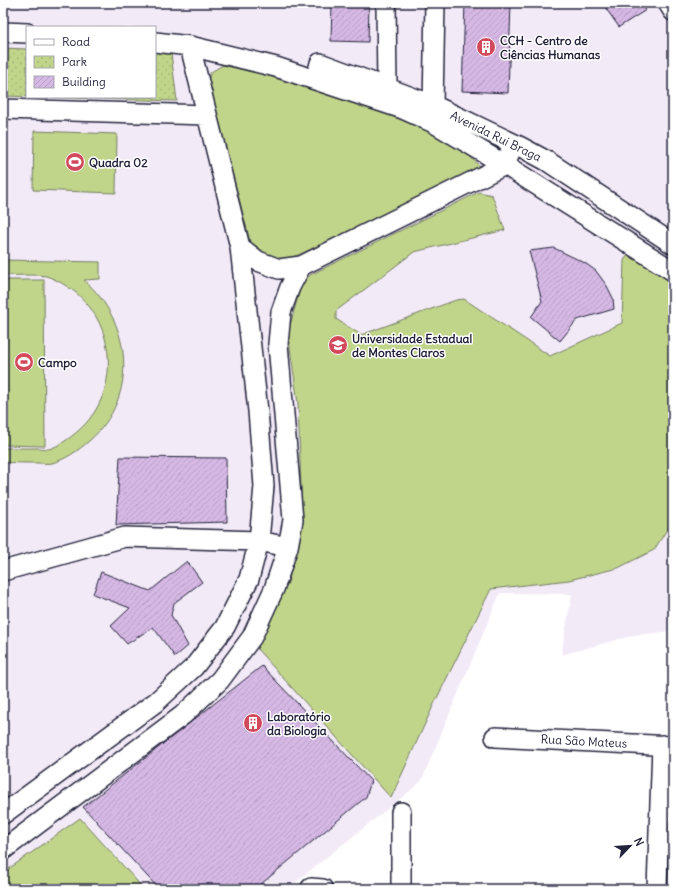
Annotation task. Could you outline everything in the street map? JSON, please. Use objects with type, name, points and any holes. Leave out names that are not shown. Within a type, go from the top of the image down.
[{"type":"street","points":[[386,3],[387,88]]},
{"type":"street","points":[[433,105],[436,3]]},
{"type":"street","points":[[668,3],[673,11]]},
{"type":"street","points":[[3,32],[26,33]]},
{"type":"street","name":"Avenida Rui Braga","points":[[156,42],[190,46],[276,67],[318,71],[387,88],[433,105],[547,161],[673,244]]},
{"type":"street","points":[[3,814],[156,702],[194,667],[225,627],[249,579],[259,541],[264,486],[258,411],[240,247],[190,46]]},
{"type":"street","name":"Avenida Rui Braga","points":[[318,71],[434,123],[505,165],[673,271]]},
{"type":"street","points":[[3,109],[207,115]]},
{"type":"street","points":[[240,247],[258,261],[279,268],[301,266],[505,165],[514,144]]},
{"type":"street","points":[[531,182],[547,161]]},
{"type":"street","points":[[3,850],[183,715],[220,680],[252,637],[274,589],[288,548],[293,520],[278,344],[281,312],[290,286],[301,266]]},
{"type":"street","points":[[3,571],[125,537],[259,541],[288,548]]},
{"type":"street","name":"Rua São Mateus","points":[[495,737],[668,745]]},
{"type":"street","points":[[657,889],[668,745]]},
{"type":"street","points":[[82,757],[99,778]]},
{"type":"street","points":[[400,812],[401,889]]},
{"type":"shaded area","name":"Universidade Estadual de Montes Claros","points":[[3,3],[673,3],[673,631],[635,635],[561,655],[572,594],[500,593],[421,782],[287,889],[3,889]]},
{"type":"green space","points":[[3,48],[26,49],[26,97],[3,96]]},
{"type":"green space","points":[[156,52],[171,53],[177,101],[73,98],[156,98]]},
{"type":"green space","points":[[223,65],[233,65],[378,110],[436,135],[464,151],[482,168],[296,256],[275,260],[270,259],[261,253],[250,241],[208,80],[211,72]]},
{"type":"green space","name":"Quadra 02","points":[[34,131],[117,134],[116,193],[33,190]]},
{"type":"green space","points":[[479,192],[492,195],[505,230],[414,252],[336,311],[336,319],[361,335],[456,300],[464,299],[550,356],[622,323],[624,260],[632,250],[673,277],[673,520],[654,550],[618,568],[569,580],[491,589],[434,704],[391,798],[257,649],[289,580],[302,516],[298,404],[288,333],[301,285],[310,275]]},
{"type":"green space","points":[[3,260],[100,262],[100,279],[84,280],[100,297],[112,317],[120,338],[124,360],[122,382],[116,403],[105,423],[89,441],[62,460],[52,463],[3,462],[3,448],[49,449],[64,442],[78,431],[92,416],[101,399],[107,380],[108,361],[106,342],[100,323],[89,307],[75,292],[54,279],[46,276],[3,275]]},
{"type":"green space","name":"Campo","points":[[3,280],[44,280],[45,446],[3,445]]},
{"type":"green space","points":[[80,818],[144,889],[3,889],[3,873]]},
{"type":"building","points":[[332,3],[369,3],[368,42],[331,41]]},
{"type":"building","name":"CCH - Centro de Ciências Humanas","points":[[465,3],[511,3],[508,93],[462,91]]},
{"type":"building","points":[[602,3],[641,3],[646,10],[619,27]]},
{"type":"building","points":[[554,248],[585,263],[596,271],[607,286],[613,298],[614,309],[577,320],[560,341],[531,317],[542,301],[529,251]]},
{"type":"building","points":[[120,457],[226,458],[227,522],[116,525]]},
{"type":"building","points":[[187,561],[202,582],[174,603],[171,615],[188,646],[175,657],[153,627],[127,644],[111,626],[130,608],[93,594],[101,572],[150,591]]},
{"type":"building","name":"Laboratório da Biologia","points":[[262,666],[371,781],[366,797],[255,889],[159,889],[83,807]]},
{"type":"place","name":"CCH - Centro de Ciências Humanas","points":[[486,47]]},
{"type":"place","name":"Quadra 02","points":[[75,162]]},
{"type":"place","name":"Universidade Estadual de Montes Claros","points":[[338,345]]},
{"type":"place","name":"Campo","points":[[24,362]]},
{"type":"place","name":"Laboratório da Biologia","points":[[253,723]]}]
